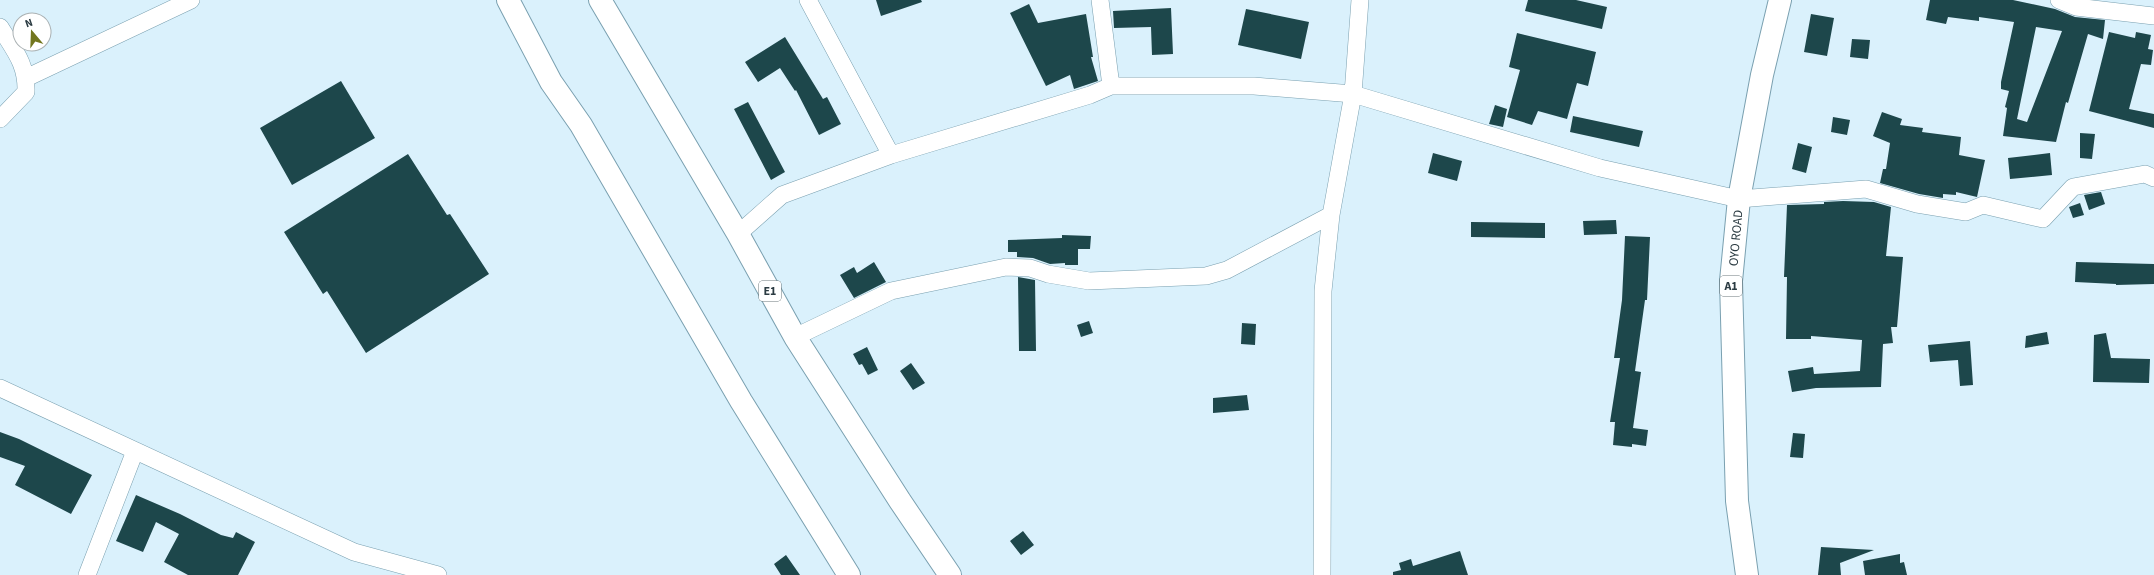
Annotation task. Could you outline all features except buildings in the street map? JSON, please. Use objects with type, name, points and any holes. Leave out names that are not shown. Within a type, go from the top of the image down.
[{"type":"highway","points":[[508,0],[551,82],[581,126],[741,401],[849,575]]},
{"type":"highway","name":"E1","points":[[600,0],[738,234],[795,337],[900,501],[950,575]]},
{"type":"highway","name":"OYO ROAD","points":[[1747,575],[1737,501],[1731,281],[1739,199],[1762,75],[1780,0]]},
{"type":"street","points":[[26,78],[191,0]]},
{"type":"street","points":[[808,0],[890,155]]},
{"type":"street","points":[[1100,0],[1111,86]]},
{"type":"street","points":[[1322,575],[1323,291],[1331,215],[1353,94],[1360,0]]},
{"type":"street","points":[[2059,0],[2076,7],[2154,16]]},
{"type":"street","points":[[0,27],[24,68],[26,78],[26,92],[0,119]]},
{"type":"street","points":[[738,234],[782,195],[890,155],[1090,94],[1111,86],[1254,86],[1353,94],[1600,168],[1739,199],[1866,189],[1917,204],[1966,212],[1983,205],[2043,219],[2073,187],[2145,174],[2154,178]]},
{"type":"street","points":[[795,337],[891,291],[1006,267],[1030,268],[1048,274],[1089,281],[1206,276],[1227,270],[1331,215]]},
{"type":"street","points":[[0,388],[354,552],[434,574]]},
{"type":"street","points":[[87,575],[135,451]]}]
